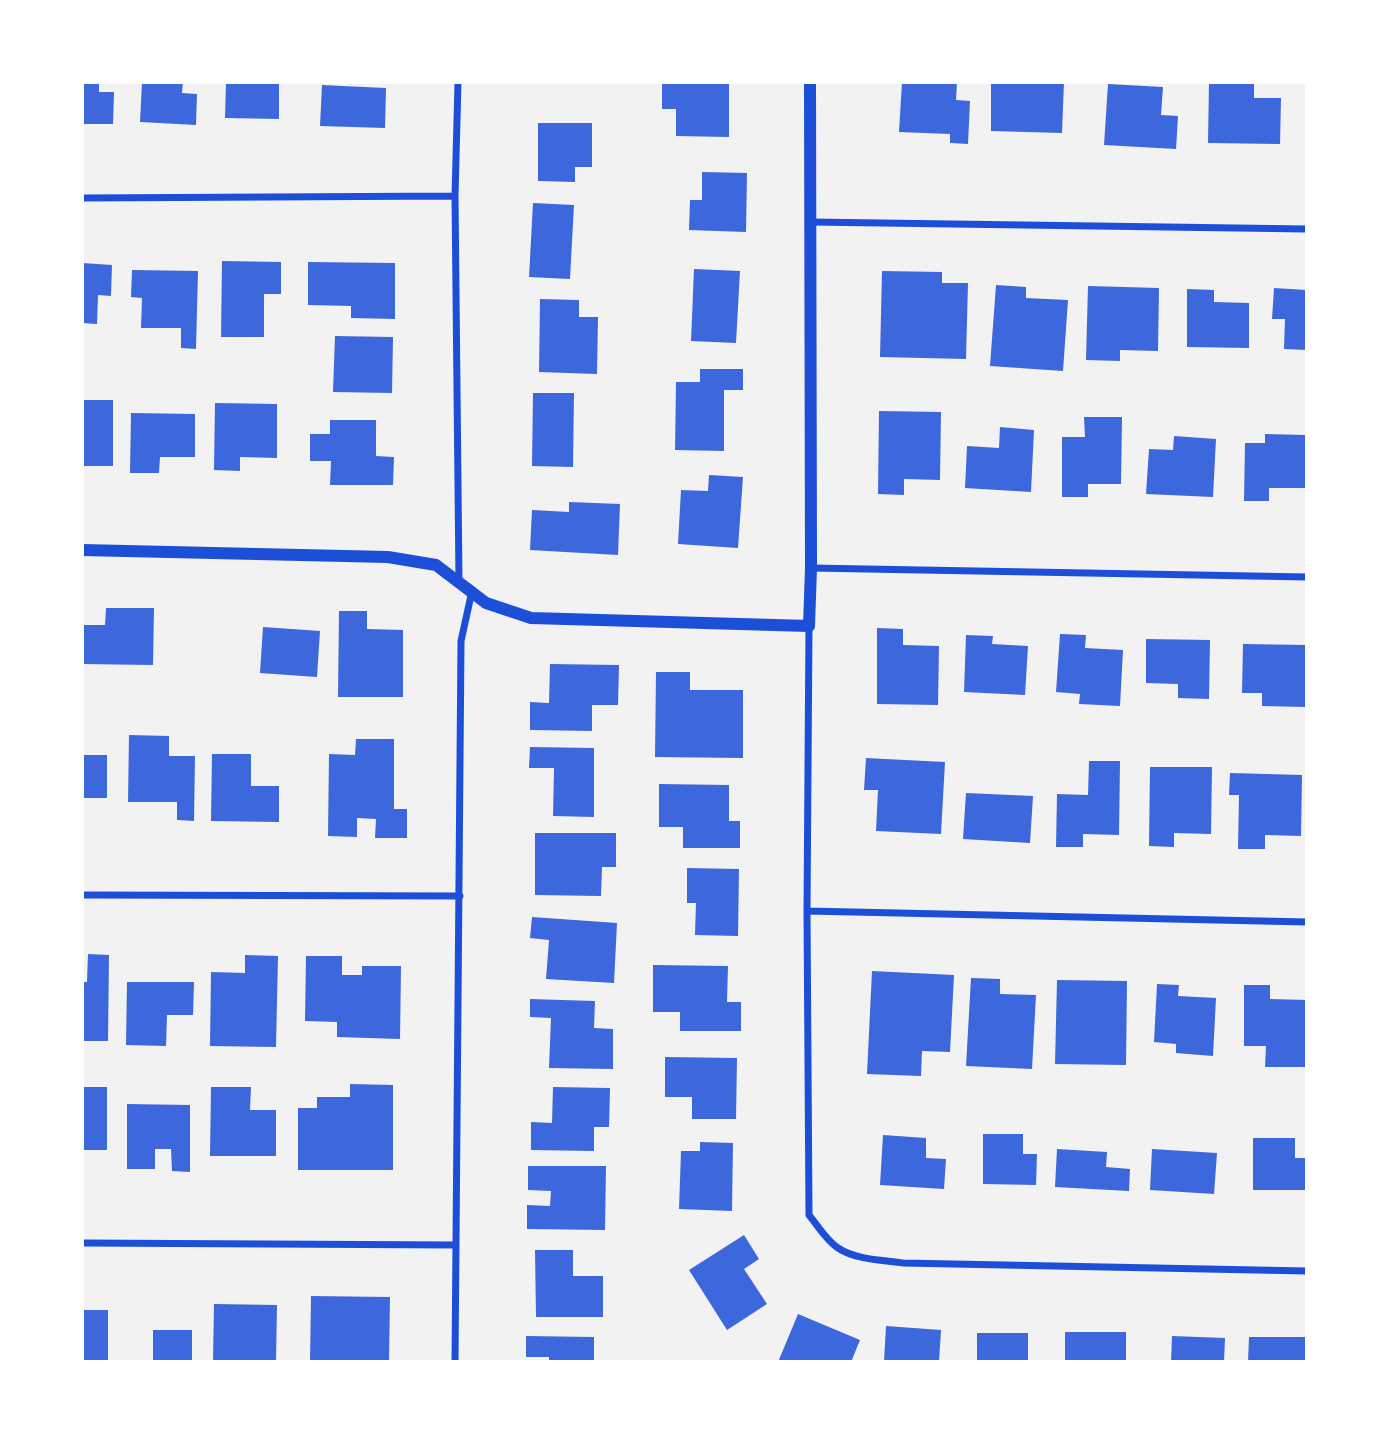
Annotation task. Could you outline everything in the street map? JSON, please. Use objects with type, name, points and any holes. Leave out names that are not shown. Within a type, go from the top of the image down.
[{"type":"street","points":[[458,82],[454,196],[459,581]]},
{"type":"street","points":[[810,82],[811,568],[807,911],[809,1215],[839,1249],[866,1258],[903,1263],[1307,1271]]},
{"type":"street","points":[[82,198],[454,196]]},
{"type":"street","points":[[811,222],[1307,229]]},
{"type":"street","points":[[82,550],[388,557],[436,565],[486,603],[531,618],[810,626]]},
{"type":"street","points":[[811,568],[1307,577]]},
{"type":"street","points":[[455,1362],[461,641],[472,592]]},
{"type":"street","points":[[82,895],[460,896]]},
{"type":"street","points":[[807,911],[1307,922]]},
{"type":"street","points":[[82,1243],[455,1245]]},
{"type":"building","points":[[82,82],[99,82],[99,92],[114,92],[113,124],[82,124]]},
{"type":"building","points":[[142,82],[183,82],[182,93],[197,94],[196,125],[140,122]]},
{"type":"building","points":[[226,82],[279,82],[279,119],[225,118]]},
{"type":"building","points":[[662,82],[729,82],[729,137],[676,136],[676,109],[662,109]]},
{"type":"building","points":[[902,82],[957,82],[956,100],[970,101],[968,144],[950,143],[950,134],[899,132]]},
{"type":"building","points":[[991,82],[1064,82],[1062,133],[991,131]]},
{"type":"building","points":[[1209,82],[1254,82],[1254,98],[1281,98],[1280,144],[1208,143]]},
{"type":"building","points":[[1108,84],[1163,87],[1161,115],[1178,116],[1176,149],[1104,145]]},
{"type":"building","points":[[322,85],[386,88],[385,128],[320,126]]},
{"type":"building","points":[[538,123],[592,123],[592,167],[575,167],[575,182],[538,181]]},
{"type":"building","points":[[702,172],[747,173],[746,232],[689,230],[690,200],[702,200]]},
{"type":"building","points":[[533,203],[574,205],[570,279],[529,277]]},
{"type":"building","points":[[222,261],[281,262],[281,294],[264,294],[264,337],[221,337]]},
{"type":"building","points":[[308,262],[395,263],[395,319],[351,318],[351,306],[308,305]]},
{"type":"building","points":[[82,263],[112,265],[111,296],[98,295],[97,324],[82,323]]},
{"type":"building","points":[[694,269],[740,271],[736,343],[691,341]]},
{"type":"building","points":[[132,270],[198,271],[196,349],[181,348],[181,328],[141,328],[142,298],[131,297]]},
{"type":"building","points":[[882,271],[942,272],[942,283],[968,283],[966,359],[880,357]]},
{"type":"building","points":[[996,285],[1026,287],[1026,298],[1068,300],[1063,371],[990,366]]},
{"type":"building","points":[[1088,286],[1159,288],[1158,351],[1120,350],[1120,361],[1086,360]]},
{"type":"building","points":[[1274,288],[1307,290],[1307,350],[1284,349],[1285,319],[1272,319]]},
{"type":"building","points":[[1187,289],[1214,290],[1214,302],[1249,303],[1249,348],[1187,347]]},
{"type":"building","points":[[540,299],[579,300],[579,317],[598,317],[597,374],[539,372]]},
{"type":"building","points":[[335,336],[393,337],[392,393],[333,392]]},
{"type":"building","points":[[700,369],[743,369],[743,390],[724,390],[724,451],[675,450],[676,382],[700,382]]},
{"type":"building","points":[[533,393],[574,393],[573,467],[532,466]]},
{"type":"building","points":[[82,400],[113,400],[113,466],[82,466]]},
{"type":"building","points":[[215,403],[277,404],[277,458],[240,457],[240,471],[214,470]]},
{"type":"building","points":[[879,411],[941,412],[940,480],[904,479],[904,495],[878,494]]},
{"type":"building","points":[[131,413],[195,414],[195,457],[160,457],[159,473],[130,473]]},
{"type":"building","points":[[1084,417],[1122,417],[1121,484],[1088,484],[1088,497],[1062,497],[1062,437],[1085,437]]},
{"type":"building","points":[[330,420],[376,420],[376,456],[394,457],[393,485],[330,485],[331,461],[310,461],[310,434],[330,434]]},
{"type":"building","points":[[1000,427],[1034,430],[1031,492],[965,488],[967,446],[999,448]]},
{"type":"building","points":[[1265,434],[1306,435],[1306,488],[1269,488],[1269,501],[1244,501],[1245,443],[1265,443]]},
{"type":"building","points":[[1174,436],[1216,439],[1213,497],[1146,494],[1149,449],[1173,450]]},
{"type":"building","points":[[709,475],[743,477],[738,548],[678,544],[681,490],[708,491]]},
{"type":"building","points":[[569,502],[620,504],[618,555],[530,550],[532,510],[569,512]]},
{"type":"building","points":[[106,608],[154,608],[153,665],[82,664],[82,625],[105,625]]},
{"type":"building","points":[[339,611],[367,611],[367,629],[403,630],[403,697],[338,697]]},
{"type":"building","points":[[263,627],[320,631],[317,677],[260,673]]},
{"type":"building","points":[[877,628],[903,629],[903,645],[939,646],[938,705],[877,704]]},
{"type":"building","points":[[1060,634],[1086,635],[1085,648],[1123,650],[1120,706],[1079,704],[1080,694],[1056,692]]},
{"type":"building","points":[[966,635],[993,636],[992,644],[1028,646],[1025,695],[964,692]]},
{"type":"building","points":[[1146,639],[1210,640],[1209,699],[1178,698],[1178,684],[1146,683]]},
{"type":"building","points":[[1243,644],[1306,645],[1305,707],[1262,706],[1262,693],[1242,693]]},
{"type":"building","points":[[550,664],[619,665],[618,705],[592,705],[592,731],[530,730],[530,702],[549,703]]},
{"type":"building","points":[[656,672],[690,672],[690,690],[743,690],[743,758],[655,757]]},
{"type":"building","points":[[129,735],[169,736],[169,756],[195,756],[194,821],[177,820],[177,802],[128,802]]},
{"type":"building","points":[[356,739],[394,739],[394,809],[407,809],[407,838],[375,838],[376,819],[357,818],[357,837],[328,836],[329,754],[355,755]]},
{"type":"building","points":[[530,747],[594,748],[594,817],[553,816],[554,768],[529,768]]},
{"type":"building","points":[[212,754],[251,754],[251,786],[279,786],[279,822],[211,821]]},
{"type":"building","points":[[82,755],[107,755],[107,798],[82,798]]},
{"type":"building","points":[[866,758],[945,762],[941,834],[876,831],[878,790],[864,790]]},
{"type":"building","points":[[1089,761],[1120,761],[1119,835],[1083,834],[1083,847],[1056,847],[1057,794],[1088,795]]},
{"type":"building","points":[[1150,767],[1212,767],[1211,834],[1174,833],[1174,847],[1149,846]]},
{"type":"building","points":[[1230,773],[1302,775],[1301,836],[1265,835],[1265,849],[1238,849],[1239,795],[1229,795]]},
{"type":"building","points":[[659,784],[729,785],[729,821],[740,821],[740,848],[683,848],[683,827],[659,827]]},
{"type":"building","points":[[966,793],[1033,796],[1030,843],[963,839]]},
{"type":"building","points":[[535,833],[616,833],[616,867],[602,867],[601,896],[535,895]]},
{"type":"building","points":[[687,868],[739,869],[738,936],[695,935],[696,903],[687,903]]},
{"type":"building","points":[[532,917],[617,923],[614,983],[546,979],[549,940],[530,938]]},
{"type":"building","points":[[88,954],[109,955],[108,1041],[82,1041],[82,982],[87,982]]},
{"type":"building","points":[[245,955],[278,956],[276,1047],[210,1046],[211,972],[245,973]]},
{"type":"building","points":[[306,956],[342,956],[342,975],[362,975],[362,966],[401,966],[400,1039],[337,1037],[337,1022],[305,1021]]},
{"type":"building","points":[[653,965],[728,966],[727,1002],[741,1002],[741,1031],[680,1031],[680,1012],[653,1012]]},
{"type":"building","points":[[872,971],[954,975],[950,1052],[922,1051],[921,1076],[867,1074]]},
{"type":"building","points":[[971,978],[1000,979],[1000,994],[1036,995],[1032,1069],[966,1066]]},
{"type":"building","points":[[1057,980],[1127,981],[1126,1065],[1055,1064]]},
{"type":"building","points":[[127,982],[194,982],[193,1015],[167,1015],[166,1046],[126,1045]]},
{"type":"building","points":[[1157,984],[1179,985],[1178,996],[1216,998],[1213,1056],[1176,1053],[1176,1044],[1154,1042]]},
{"type":"building","points":[[1244,985],[1270,985],[1270,999],[1307,1000],[1306,1067],[1265,1067],[1266,1046],[1244,1046]]},
{"type":"building","points":[[530,999],[595,1001],[594,1028],[613,1029],[613,1069],[549,1068],[551,1018],[530,1017]]},
{"type":"building","points":[[665,1057],[737,1058],[736,1119],[692,1119],[692,1097],[665,1097]]},
{"type":"building","points":[[350,1084],[393,1085],[393,1170],[298,1170],[298,1108],[317,1108],[317,1097],[350,1097]]},
{"type":"building","points":[[82,1087],[107,1087],[107,1150],[82,1150]]},
{"type":"building","points":[[211,1087],[251,1087],[250,1110],[276,1110],[276,1156],[210,1156]]},
{"type":"building","points":[[553,1087],[610,1088],[609,1127],[594,1127],[594,1151],[531,1150],[531,1122],[552,1123]]},
{"type":"building","points":[[127,1104],[190,1105],[190,1172],[172,1171],[171,1149],[155,1149],[155,1169],[127,1169]]},
{"type":"building","points":[[983,1134],[1023,1134],[1023,1154],[1037,1154],[1036,1185],[983,1184]]},
{"type":"building","points":[[883,1135],[926,1138],[926,1158],[946,1159],[944,1189],[880,1185]]},
{"type":"building","points":[[1253,1138],[1295,1138],[1295,1158],[1307,1158],[1307,1190],[1253,1190]]},
{"type":"building","points":[[700,1142],[733,1143],[732,1211],[679,1209],[681,1151],[700,1151]]},
{"type":"building","points":[[1057,1149],[1107,1152],[1106,1167],[1130,1169],[1129,1191],[1055,1187]]},
{"type":"building","points":[[1152,1149],[1217,1153],[1214,1194],[1150,1190]]},
{"type":"building","points":[[528,1166],[606,1166],[605,1230],[527,1229],[527,1205],[550,1206],[551,1191],[528,1190]]},
{"type":"building","points":[[744,1235],[759,1259],[744,1269],[767,1304],[727,1330],[689,1270]]},
{"type":"building","points":[[535,1250],[573,1250],[573,1276],[603,1276],[603,1317],[536,1317]]},
{"type":"building","points":[[311,1296],[390,1297],[389,1362],[310,1362]]},
{"type":"building","points":[[214,1304],[277,1305],[276,1362],[213,1362]]},
{"type":"building","points":[[83,1310],[108,1310],[108,1362],[82,1362]]},
{"type":"building","points":[[798,1314],[860,1340],[851,1362],[778,1362]]},
{"type":"building","points":[[886,1326],[941,1330],[939,1362],[884,1362]]},
{"type":"building","points":[[153,1330],[192,1330],[192,1362],[153,1362]]},
{"type":"building","points":[[1065,1332],[1126,1332],[1126,1362],[1065,1362]]},
{"type":"building","points":[[977,1333],[1028,1333],[1028,1362],[977,1362]]},
{"type":"building","points":[[526,1336],[594,1337],[594,1362],[549,1362],[549,1357],[526,1357]]},
{"type":"building","points":[[1172,1336],[1225,1338],[1224,1362],[1171,1362]]},
{"type":"building","points":[[1249,1337],[1307,1337],[1307,1362],[1248,1362]]}]
